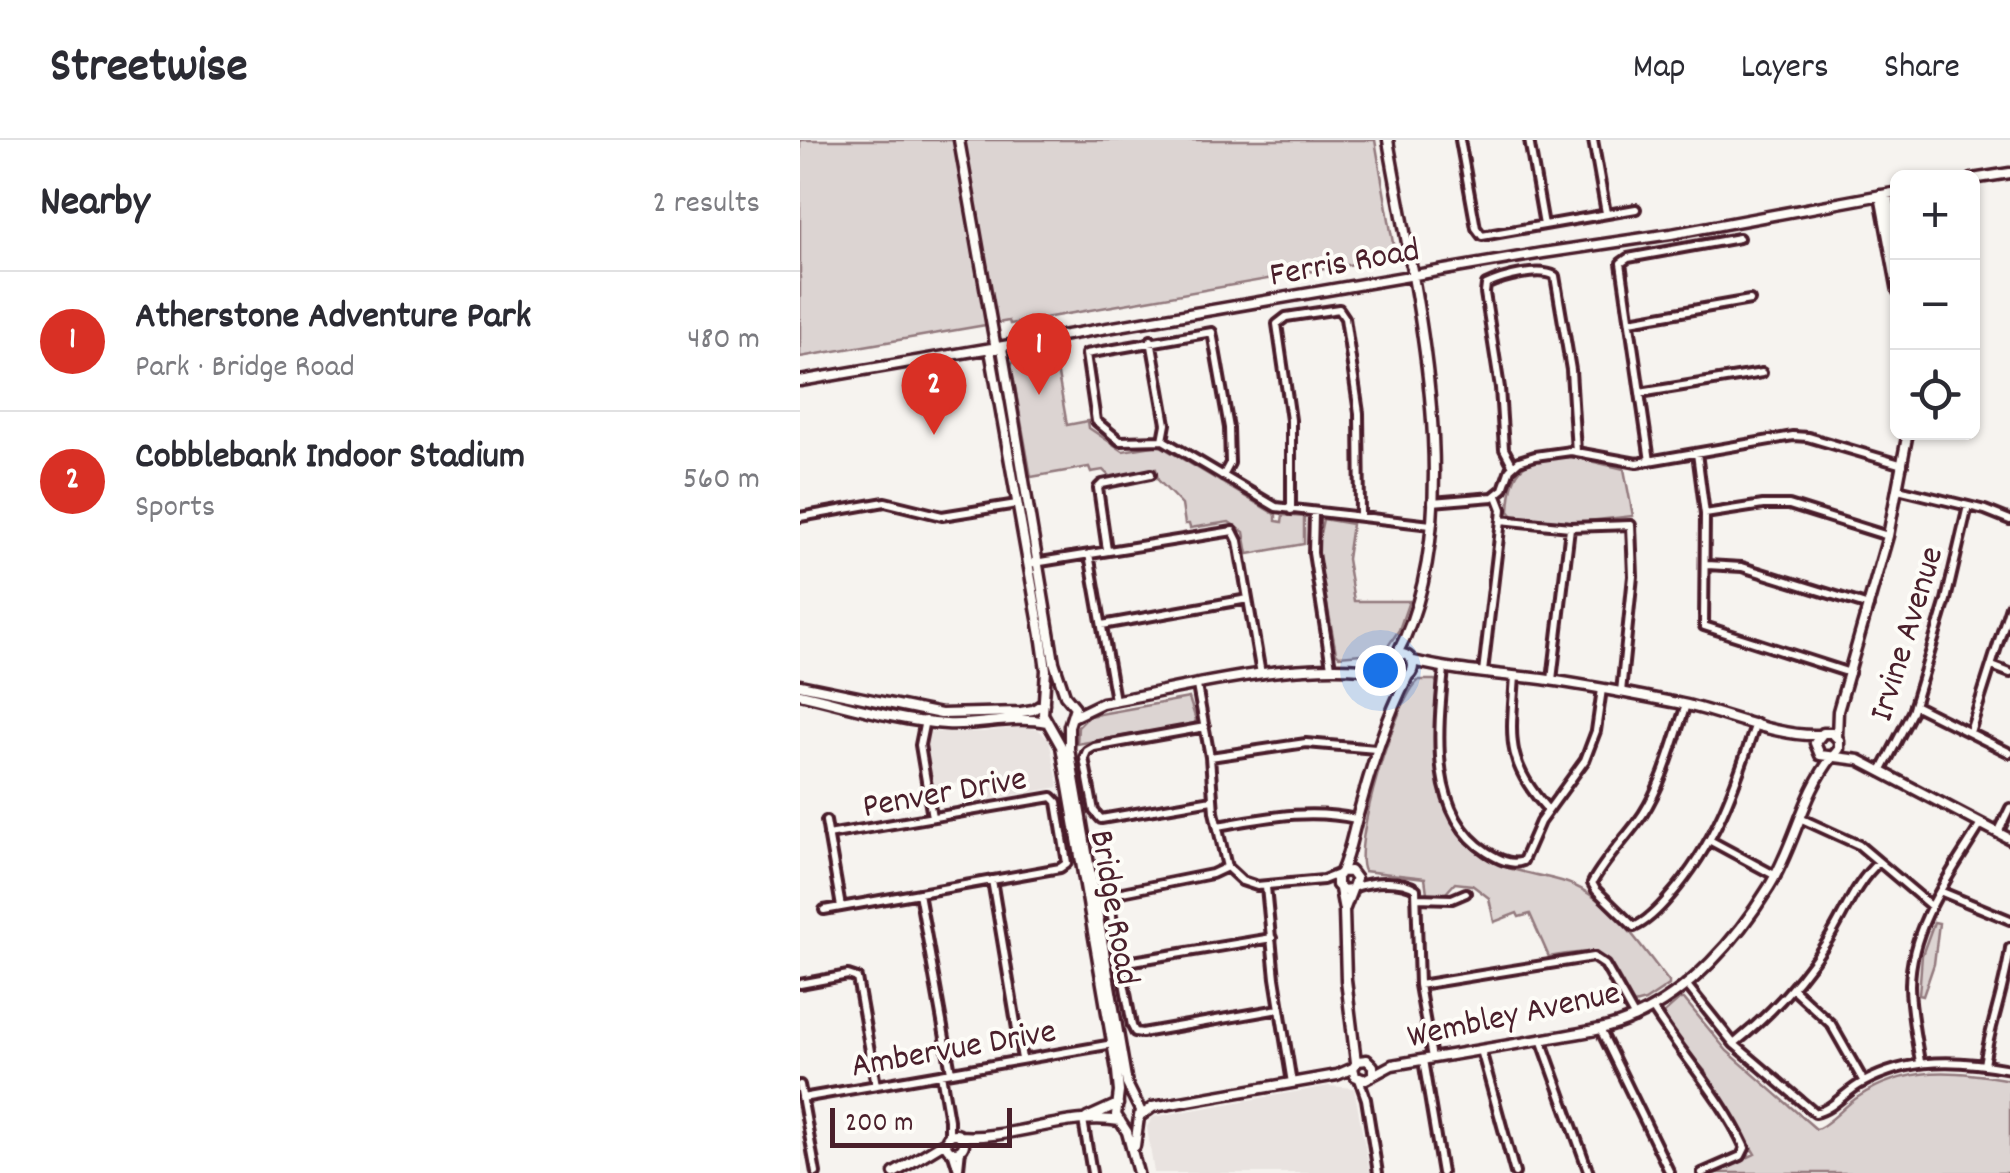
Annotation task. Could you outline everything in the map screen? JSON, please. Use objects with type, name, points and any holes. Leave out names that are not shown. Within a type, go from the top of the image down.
[{"type":"street","points":[[959,140],[1032,564],[1046,670],[1043,714],[1050,723]]},
{"type":"street","points":[[1388,140],[1431,410],[1431,525],[1422,588],[1407,636],[1394,656],[1396,697]]},
{"type":"street","points":[[1460,140],[1478,233],[1484,236],[1636,208]]},
{"type":"street","points":[[1529,140],[1544,225]]},
{"type":"street","points":[[1593,140],[1606,213]]},
{"type":"street","points":[[1980,179],[2010,173]]},
{"type":"street","points":[[1888,194],[1895,260]]},
{"type":"street","name":"Ferris Road","points":[[800,382],[1888,194]]},
{"type":"street","points":[[1650,461],[1621,267],[1624,259],[1739,238]]},
{"type":"street","points":[[1514,466],[1504,450],[1500,388],[1484,292],[1494,280],[1545,272],[1555,276],[1571,370],[1576,452]]},
{"type":"street","points":[[1630,321],[1750,300]]},
{"type":"street","points":[[1291,510],[1291,420],[1276,324],[1286,317],[1340,309],[1345,318],[1359,413],[1360,516]]},
{"type":"street","points":[[1223,476],[1230,464],[1229,428],[1214,334],[1152,340],[1093,351],[1085,358],[1094,416],[1100,427],[1123,443],[1163,440],[1223,476],[1276,507],[1431,525]]},
{"type":"street","points":[[1152,340],[1166,424],[1163,440]]},
{"type":"street","points":[[996,349],[1018,504],[1054,662],[1066,696],[1075,708],[1072,719]]},
{"type":"street","points":[[1640,393],[1762,373]]},
{"type":"street","points":[[1496,496],[1514,466],[1527,458],[1576,452],[1618,462],[1650,461],[1808,437],[1903,465]]},
{"type":"street","points":[[1817,751],[1821,734],[1838,711],[1870,606],[1907,440]]},
{"type":"street","points":[[1696,453],[1705,514],[1707,564],[1702,619],[1706,627],[1850,673]]},
{"type":"street","points":[[1107,550],[1098,488],[1105,483],[1152,474]]},
{"type":"street","points":[[1898,489],[2010,519]]},
{"type":"street","points":[[1432,502],[1496,496]]},
{"type":"street","points":[[1484,672],[1502,520],[1496,496]]},
{"type":"street","points":[[800,518],[885,502],[942,516],[1018,504]]},
{"type":"street","points":[[1705,514],[1763,504],[1789,506],[1888,536]]},
{"type":"street","name":"Irvine Avenue","points":[[1881,772],[1914,705],[1942,614],[1968,506]]},
{"type":"street","points":[[1314,512],[1312,553],[1332,667]]},
{"type":"street","points":[[1502,520],[1570,528],[1629,522],[1633,528],[1633,576],[1620,692]]},
{"type":"street","points":[[1552,680],[1570,528]]},
{"type":"street","points":[[1032,564],[1230,530],[1237,536],[1261,674]]},
{"type":"street","points":[[1089,553],[1115,700]]},
{"type":"street","points":[[1707,564],[1742,567],[1870,606]]},
{"type":"street","points":[[1102,625],[1248,600]]},
{"type":"street","points":[[1970,732],[2010,606]]},
{"type":"street","points":[[1378,1173],[1366,1099],[1354,1065],[1344,910],[1339,888],[1376,750],[1410,666],[1407,636]]},
{"type":"street","points":[[1394,656],[1410,666]]},
{"type":"street","points":[[926,716],[1022,712],[1033,710],[1056,694],[1082,702],[1102,702],[1261,674],[1371,666],[1394,656]]},
{"type":"street","points":[[1371,666],[1392,674],[1410,666],[1552,680],[1686,705],[1799,736],[1832,733],[1859,760],[2010,839]]},
{"type":"street","points":[[1992,666],[2010,673]]},
{"type":"street","points":[[1440,668],[1440,754],[1450,806],[1462,827],[1490,853],[1518,864],[1548,810],[1585,760],[1596,731],[1602,689]]},
{"type":"street","points":[[1516,676],[1514,756],[1526,786],[1548,810]]},
{"type":"street","points":[[800,685],[807,693],[983,724],[1028,719],[1059,726],[1102,702]]},
{"type":"street","points":[[1196,686],[1210,757],[1212,800],[1228,867],[1248,884],[1266,886],[1323,880],[1340,873],[1353,873],[1374,882],[1413,885],[1417,898],[1419,985],[1442,1173]]},
{"type":"street","points":[[1686,705],[1659,784],[1632,828],[1604,861],[1592,886],[1631,926],[1638,926],[1679,886],[1711,841],[1728,805],[1756,723]]},
{"type":"street","points":[[1914,705],[2010,754]]},
{"type":"street","points":[[1833,756],[1839,740],[1838,711]]},
{"type":"street","points":[[926,716],[920,746],[932,817]]},
{"type":"street","name":"Bridge Road","points":[[1072,719],[1069,749],[1126,1077],[1135,1101]]},
{"type":"street","name":"Bridge Road","points":[[1050,723],[1060,746],[1113,1044],[1118,1104]]},
{"type":"street","points":[[1205,728],[1094,747],[1084,758],[1094,811],[1102,819],[1212,800]]},
{"type":"street","points":[[1799,736],[1823,756],[1859,760]]},
{"type":"street","points":[[1210,757],[1306,742],[1376,750]]},
{"type":"street","name":"Wembley Avenue","points":[[1358,1078],[1392,1065],[1600,1029],[1635,1018],[1686,984],[1736,935],[1776,876],[1817,776],[1817,751]]},
{"type":"street","name":"Wembley Avenue","points":[[1817,776],[1833,756]]},
{"type":"street","name":"Penver Drive","points":[[824,910],[1066,865],[1054,798],[828,835]]},
{"type":"street","points":[[1998,833],[2010,808]]},
{"type":"street","points":[[1217,826],[1291,813],[1356,819]]},
{"type":"street","points":[[1802,819],[1859,846],[1930,906]]},
{"type":"street","points":[[826,821],[841,907]]},
{"type":"street","points":[[1920,1062],[1911,1005],[1910,971],[1916,943],[1930,906],[1982,824]]},
{"type":"street","points":[[1711,841],[1776,876]]},
{"type":"street","points":[[1344,910],[1353,888],[1349,852]]},
{"type":"street","points":[[1734,1044],[1792,988],[1828,941],[1862,878],[1879,862]]},
{"type":"street","points":[[1228,867],[1212,874],[1114,892],[1110,900],[1132,1026],[1138,1034],[1279,1010]]},
{"type":"street","points":[[992,880],[1022,1060]]},
{"type":"street","points":[[1323,880],[1339,888],[1374,882]]},
{"type":"street","points":[[1266,886],[1279,1010],[1292,1083]]},
{"type":"street","points":[[1942,891],[2010,920]]},
{"type":"street","points":[[920,893],[950,1072]]},
{"type":"street","points":[[1417,898],[1452,899],[1466,893]]},
{"type":"street","points":[[1120,964],[1272,938]]},
{"type":"street","points":[[1984,1064],[1990,1028],[2006,994],[2010,948]]},
{"type":"street","points":[[1419,985],[1594,957],[1605,965],[1635,1018]]},
{"type":"street","points":[[800,984],[848,975],[857,978],[876,1085]]},
{"type":"street","points":[[1686,984],[1734,1044],[1815,1113],[1824,1111],[1864,1082],[1920,1062],[1954,1061],[2010,1070]]},
{"type":"street","points":[[1792,988],[1831,1024],[1864,1082]]},
{"type":"street","points":[[1652,1008],[1675,1045],[1703,1075],[1745,1148],[1741,1156],[1702,1173]]},
{"type":"street","points":[[1600,1029],[1670,1173]]},
{"type":"street","points":[[1355,1040],[1372,1075],[1366,1099]]},
{"type":"street","points":[[1540,1040],[1588,1173]]},
{"type":"street","name":"Ambervue Drive","points":[[802,1098],[1113,1044]]},
{"type":"street","points":[[1481,1050],[1514,1173]]},
{"type":"street","name":"Wembley Avenue","points":[[1354,1065],[1368,1061],[1392,1065]]},
{"type":"street","points":[[1337,1075],[1354,1065]]},
{"type":"street","points":[[941,1074],[959,1171]]},
{"type":"street","points":[[894,1173],[931,1152],[979,1138],[1083,1120],[1132,1123],[1153,1107],[1337,1075],[1358,1078]]},
{"type":"street","points":[[800,1085],[816,1173]]},
{"type":"street","points":[[1135,1101],[1140,1110],[1137,1169]]},
{"type":"street","points":[[1083,1120],[1118,1104],[1135,1101],[1153,1107]]},
{"type":"street","points":[[1118,1104],[1116,1115],[1137,1169]]},
{"type":"street","points":[[1083,1120],[1092,1173]]},
{"type":"shaded area","points":[[800,140],[1375,140],[1394,249],[1388,258],[800,357]]},
{"type":"shaded area","points":[[1054,352],[1067,425],[1088,421],[1089,428],[1123,451],[1159,445],[1276,515],[1276,521],[1282,522],[1283,515],[1304,517],[1304,544],[1248,554],[1244,532],[1229,522],[1190,528],[1185,524],[1182,505],[1158,480],[1156,469],[1110,477],[1103,470],[1091,472],[1089,467],[1031,477],[1011,365],[1017,358]]},
{"type":"shaded area","points":[[1573,457],[1624,469],[1633,516],[1579,522],[1513,516],[1509,511],[1510,495],[1524,466],[1543,459]]},
{"type":"shaded area","points":[[1323,519],[1352,524],[1347,559],[1354,601],[1409,601],[1399,630],[1384,652],[1339,656],[1336,653],[1317,548]]},
{"type":"shaded area","points":[[1419,680],[1437,683],[1435,736],[1440,790],[1462,837],[1480,854],[1506,867],[1567,883],[1599,901],[1631,933],[1669,985],[1634,1004],[1604,958],[1584,953],[1549,957],[1530,914],[1519,917],[1517,913],[1494,922],[1489,898],[1472,885],[1455,883],[1445,894],[1427,893],[1425,878],[1364,871],[1364,833],[1378,773],[1399,714]]},
{"type":"shaded area","points":[[1189,698],[1194,724],[1077,744],[1078,727],[1089,716]]},
{"type":"shaded area","points":[[1038,729],[1049,740],[1059,787],[968,803],[964,782],[933,788],[926,747],[928,732]]},
{"type":"shaded area","points":[[1934,922],[1939,923],[1934,964],[1923,996],[1919,995],[1922,955]]},
{"type":"shaded area","points":[[1680,999],[1727,1051],[1816,1129],[1858,1097],[1895,1079],[1951,1073],[2010,1080],[2010,1173],[1715,1173],[1755,1154],[1705,1071],[1677,1040],[1662,1015]]},
{"type":"shaded area","points":[[1329,1086],[1354,1088],[1370,1173],[1154,1173],[1147,1127],[1153,1117]]},
{"type":"place","name":"Atherstone Adventure Park","points":[[1039,395]]},
{"type":"place","name":"Cobblebank Indoor Stadium","points":[[934,435]]}]
